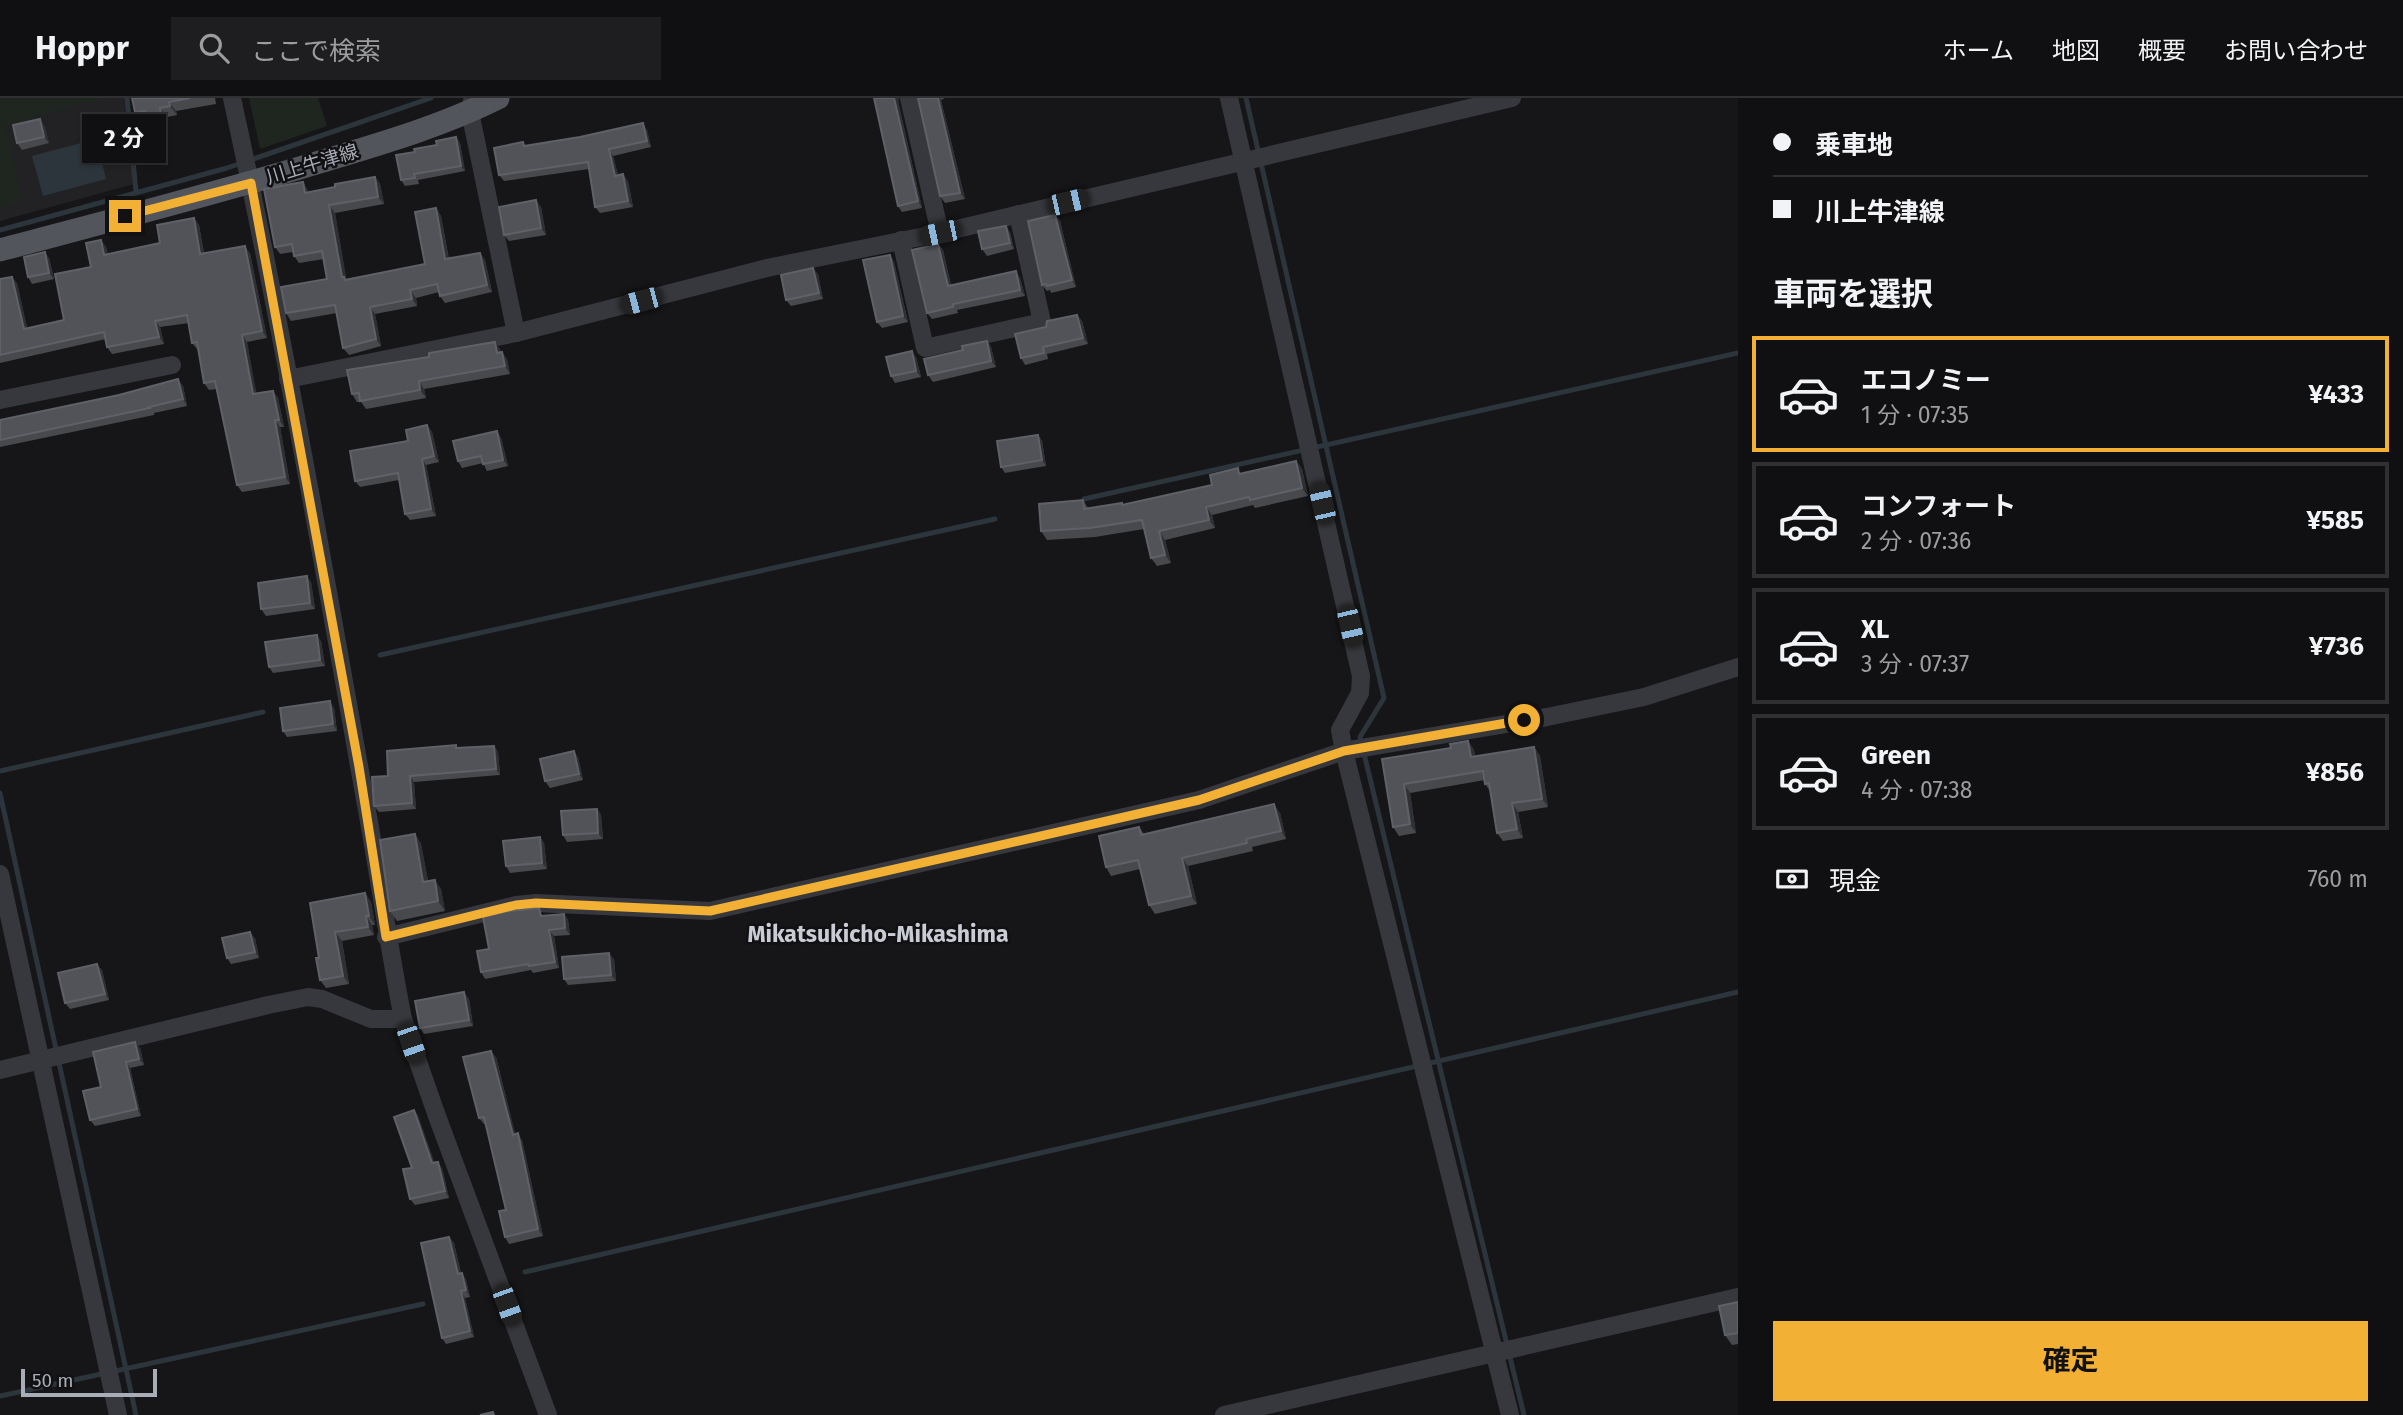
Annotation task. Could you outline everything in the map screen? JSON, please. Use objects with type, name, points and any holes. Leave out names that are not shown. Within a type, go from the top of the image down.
[{"type":"main road","name":"川上牛津線","points":[[0,250],[247,168],[374,146],[471,105],[498,98]]},
{"type":"street","points":[[232,98],[288,379],[365,797],[386,937],[403,1019],[548,1415]]},
{"type":"street","points":[[909,98],[940,233]]},
{"type":"street","points":[[1229,98],[1361,676],[1360,693],[1340,730],[1344,751],[1510,1415]]},
{"type":"street","points":[[288,379],[516,333],[767,268],[940,233],[1512,98]]},
{"type":"street","points":[[471,105],[516,333]]},
{"type":"street","points":[[901,240],[925,348],[1042,322],[1018,214]]},
{"type":"street","points":[[0,400],[172,365]]},
{"type":"street","points":[[386,937],[526,904],[710,911],[1199,800],[1344,751],[1547,717],[1644,697],[1738,667]]},
{"type":"street","points":[[0,874],[118,1415]]},
{"type":"street","points":[[0,1070],[268,1005],[308,998],[322,999],[371,1019],[403,1019]]},
{"type":"street","points":[[1224,1415],[1738,1297]]},
{"type":"shaded area","points":[[0,98],[124,98],[134,184],[0,221]]},
{"type":"shaded area","points":[[0,98],[103,98],[5,125],[23,201],[0,208]]},
{"type":"shaded area","points":[[249,98],[318,98],[327,126],[260,149]]},
{"type":"shaded area","points":[[96,139],[106,179],[43,196],[32,156]]},
{"type":"building","points":[[132,98],[190,98],[169,102],[170,106],[160,108],[161,113],[146,115],[145,111],[135,112]]},
{"type":"building","points":[[874,98],[894,98],[918,201],[898,206]]},
{"type":"building","points":[[918,98],[938,98],[960,193],[940,196]]},
{"type":"building","points":[[40,119],[44,137],[17,143],[13,125]]},
{"type":"building","points":[[643,123],[647,141],[609,149],[615,176],[623,174],[628,201],[595,207],[588,162],[499,175],[494,148],[523,142],[524,146],[580,137]]},
{"type":"building","points":[[456,137],[461,166],[414,174],[415,178],[401,180],[396,155],[415,152],[414,149],[437,145],[436,141]]},
{"type":"building","points":[[375,177],[378,197],[329,205],[342,277],[345,280],[425,264],[415,212],[436,208],[445,259],[480,253],[487,285],[440,296],[437,284],[410,290],[412,299],[370,307],[376,339],[343,348],[335,305],[286,313],[281,287],[327,279],[322,251],[294,256],[292,244],[275,247],[264,189],[303,182],[305,193]]},
{"type":"building","points":[[536,200],[541,228],[504,235],[499,207]]},
{"type":"building","points":[[1055,215],[1072,280],[1047,286],[1042,285],[1028,221]]},
{"type":"building","points":[[194,218],[200,254],[245,246],[262,331],[242,335],[253,394],[273,391],[285,477],[237,485],[215,381],[204,383],[197,342],[192,343],[187,315],[155,321],[159,337],[107,347],[104,332],[0,355],[0,279],[12,277],[24,329],[64,320],[55,274],[91,267],[86,243],[101,240],[104,255],[160,243],[157,225]]},
{"type":"building","points":[[1006,226],[1010,243],[982,249],[978,231]]},
{"type":"building","points":[[938,244],[948,286],[1016,271],[1020,290],[953,304],[953,307],[927,313],[912,250]]},
{"type":"building","points":[[45,252],[49,273],[28,277],[24,257]]},
{"type":"building","points":[[890,255],[903,316],[877,322],[863,260]]},
{"type":"building","points":[[813,268],[819,293],[786,300],[781,275]]},
{"type":"building","points":[[1077,315],[1083,338],[1043,347],[1044,353],[1021,358],[1015,334],[1046,327],[1047,321]]},
{"type":"building","points":[[987,341],[991,361],[928,375],[924,359]]},
{"type":"building","points":[[495,342],[497,353],[502,352],[505,366],[419,381],[420,390],[360,401],[359,393],[352,394],[347,370],[429,357],[429,353]]},
{"type":"building","points":[[912,351],[916,371],[891,376],[886,357]]},
{"type":"building","points":[[178,379],[183,399],[0,440],[0,420],[119,395]]},
{"type":"building","points":[[427,425],[434,456],[422,459],[431,509],[405,514],[398,473],[355,481],[350,451],[408,441],[406,430]]},
{"type":"building","points":[[497,431],[503,460],[483,464],[481,456],[458,461],[453,441]]},
{"type":"building","points":[[1038,435],[1042,460],[1001,467],[997,441]]},
{"type":"building","points":[[1296,461],[1302,488],[1206,507],[1209,520],[1159,531],[1165,555],[1151,558],[1142,520],[1090,528],[1041,531],[1039,504],[1083,500],[1084,509],[1122,505],[1212,485],[1210,475],[1238,468],[1239,474]]},
{"type":"building","points":[[307,576],[310,603],[261,609],[258,583]]},
{"type":"building","points":[[317,635],[320,660],[269,667],[265,642]]},
{"type":"building","points":[[330,701],[333,724],[283,731],[280,708]]},
{"type":"building","points":[[1468,741],[1471,757],[1534,747],[1542,799],[1512,803],[1517,829],[1497,833],[1489,783],[1485,784],[1483,771],[1404,784],[1410,824],[1393,827],[1382,759],[1451,748],[1450,744]]},
{"type":"building","points":[[456,745],[456,748],[494,746],[496,769],[410,776],[412,803],[374,806],[372,777],[388,776],[387,751]]},
{"type":"building","points":[[574,751],[579,774],[545,781],[540,759]]},
{"type":"building","points":[[1274,804],[1281,831],[1246,839],[1247,843],[1182,858],[1191,896],[1149,905],[1138,860],[1106,867],[1099,836],[1139,827],[1141,835]]},
{"type":"building","points":[[597,809],[598,833],[563,835],[561,811]]},
{"type":"building","points":[[415,834],[423,882],[435,880],[438,901],[390,911],[380,840]]},
{"type":"building","points":[[540,837],[542,863],[506,866],[503,841]]},
{"type":"building","points":[[365,893],[368,927],[335,932],[343,976],[320,980],[310,903]]},
{"type":"building","points":[[539,908],[541,916],[564,914],[565,928],[549,930],[555,962],[481,972],[477,951],[489,949],[483,917]]},
{"type":"building","points":[[250,932],[255,952],[227,958],[222,938]]},
{"type":"building","points":[[609,953],[611,975],[564,979],[562,957]]},
{"type":"building","points":[[97,964],[105,994],[65,1003],[58,973]]},
{"type":"building","points":[[464,992],[469,1020],[420,1028],[415,1001]]},
{"type":"building","points":[[135,1042],[139,1059],[126,1062],[137,1109],[90,1120],[83,1091],[101,1087],[93,1052]]},
{"type":"building","points":[[491,1051],[513,1135],[518,1133],[538,1229],[505,1237],[499,1211],[506,1210],[484,1117],[479,1118],[463,1057]]},
{"type":"building","points":[[414,1110],[432,1163],[438,1162],[445,1191],[410,1199],[403,1169],[412,1168],[394,1117]]},
{"type":"building","points":[[449,1237],[458,1274],[462,1273],[466,1290],[461,1291],[470,1331],[442,1338],[421,1243]]},
{"type":"building","points":[[1738,1302],[1738,1333],[1725,1335],[1719,1306]]},
{"type":"waterway","points":[[127,98],[136,192]]},
{"type":"waterway","points":[[0,230],[227,168],[431,98]]},
{"type":"waterway","points":[[1246,98],[1384,698],[1360,737],[1524,1415]]},
{"type":"waterway","points":[[1084,499],[1738,353]]},
{"type":"waterway","points":[[380,655],[995,519]]},
{"type":"waterway","points":[[0,771],[263,712]]},
{"type":"waterway","points":[[0,793],[136,1415]]},
{"type":"waterway","points":[[525,1272],[1738,992]]},
{"type":"waterway","points":[[0,1396],[423,1304]]},
{"type":"district","name":"Mikatsukicho-Mikashima","points":[[878,934]]},
{"type":"route","points":[[125,216],[251,183],[367,809],[386,937],[516,905],[536,903],[710,911],[1220,795],[1344,751],[1524,720]]}]
